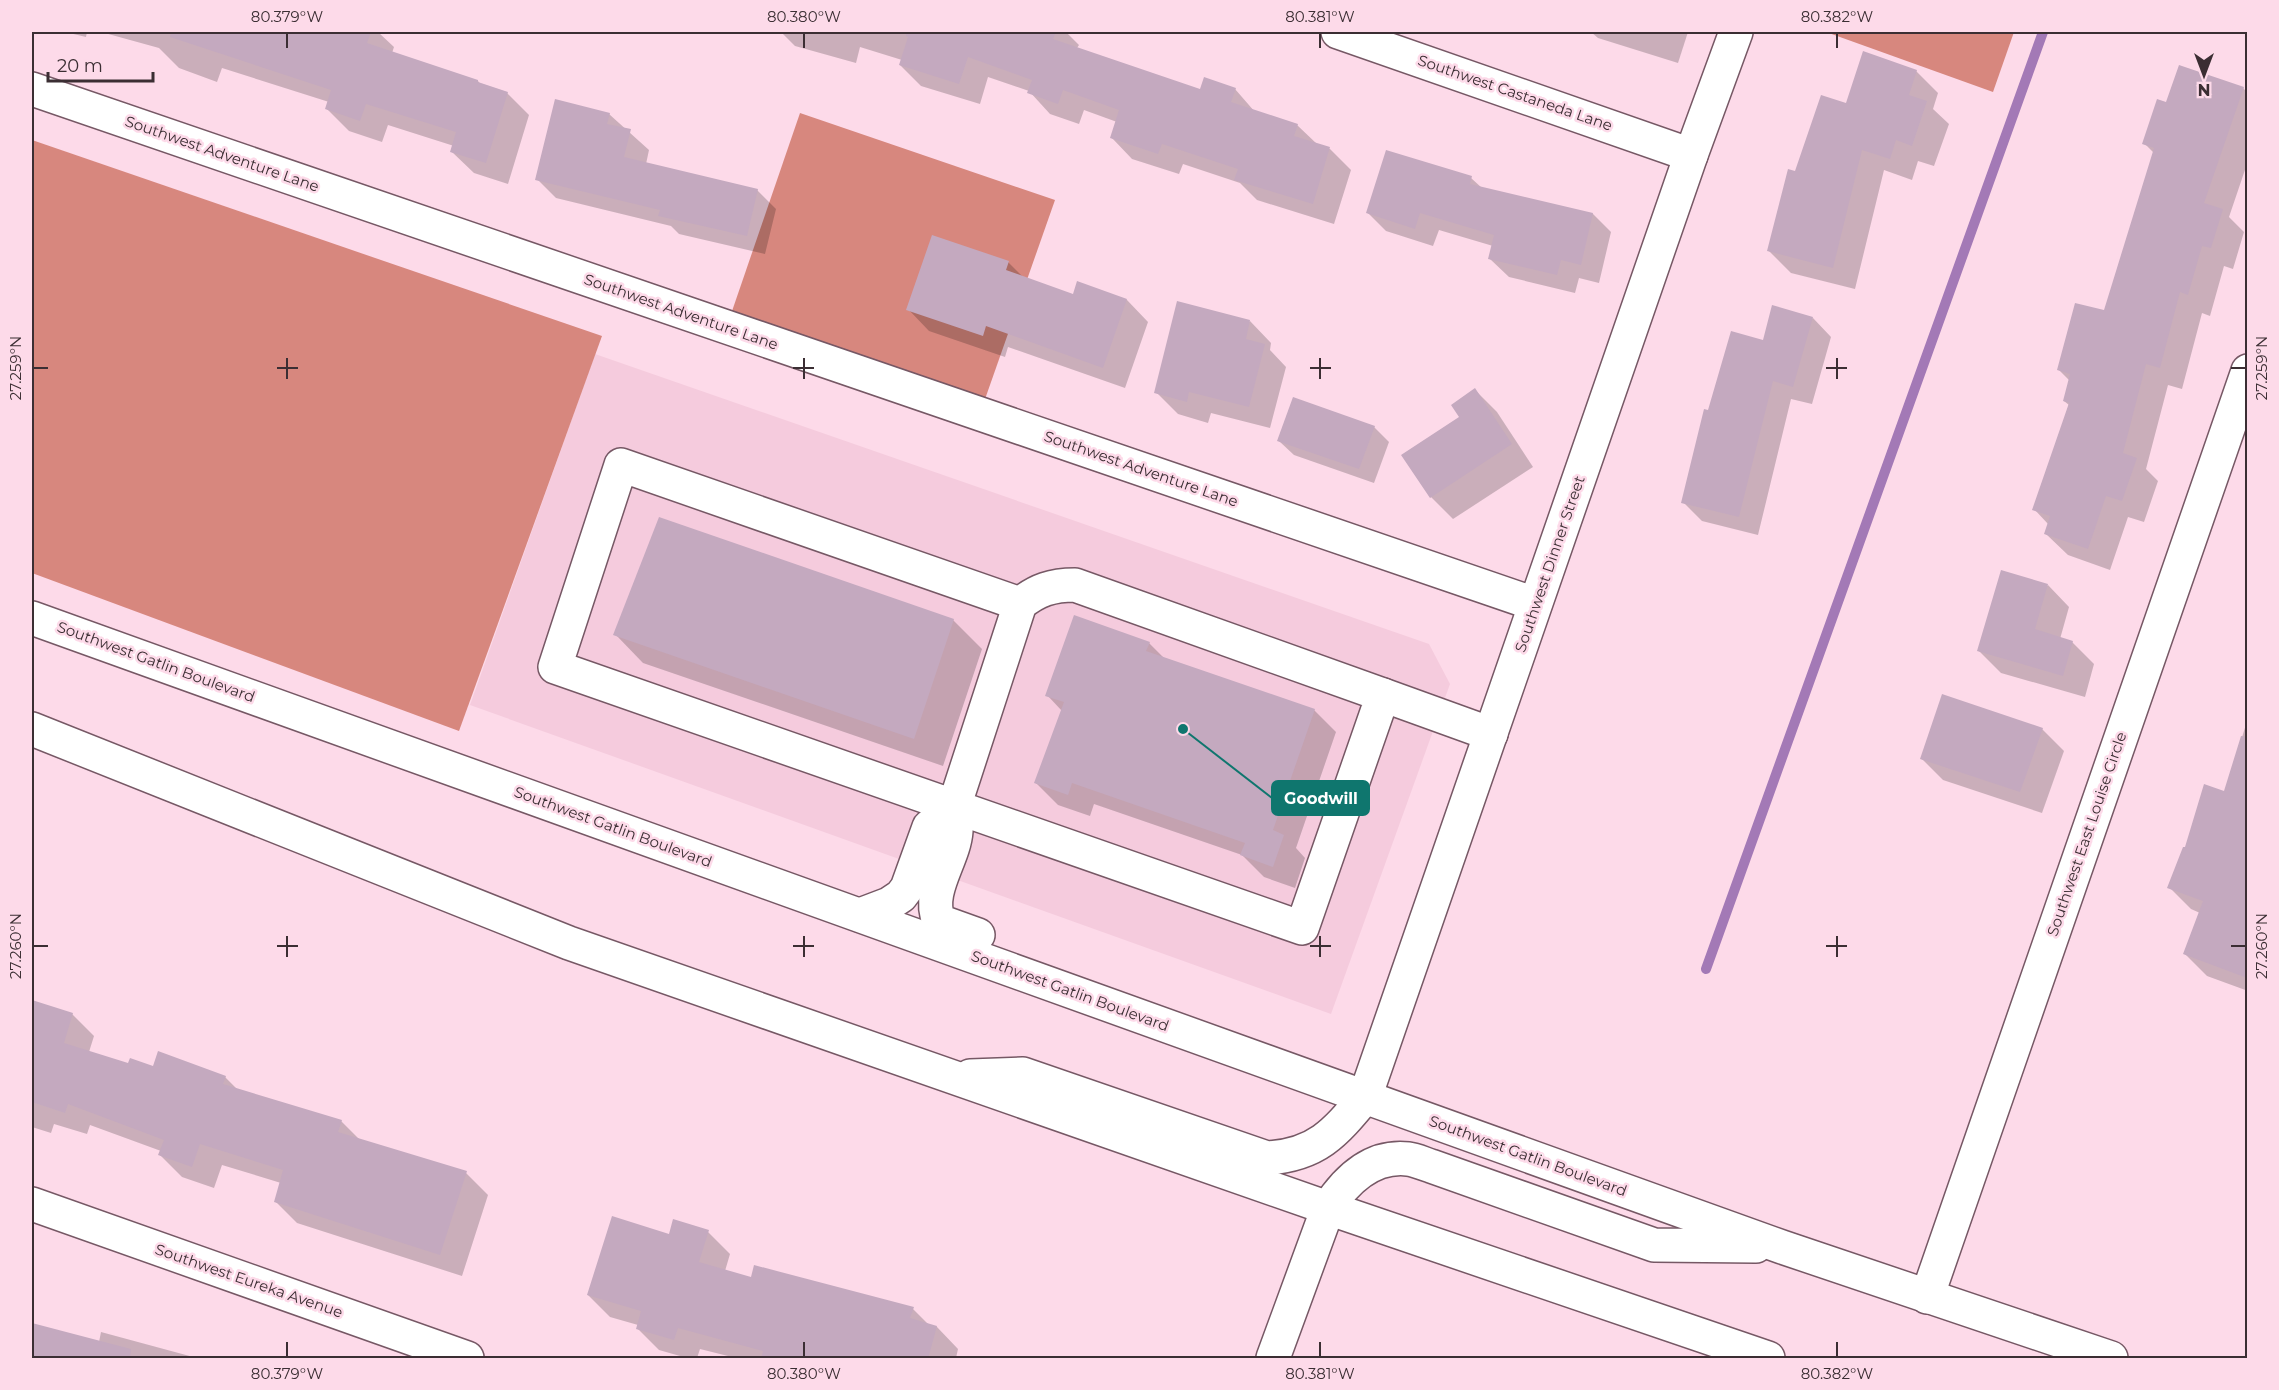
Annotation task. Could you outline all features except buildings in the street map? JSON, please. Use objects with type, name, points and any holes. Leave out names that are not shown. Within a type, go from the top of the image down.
[{"type":"main road","name":"Southwest Castaneda Lane","points":[[1338,32],[1691,155]]},
{"type":"main road","name":"Southwest Dinner Street","points":[[1365,1098],[1691,155],[1736,32]]},
{"type":"main road","name":"Southwest Adventure Lane","points":[[32,89],[1535,604]]},
{"type":"main road","name":"Southwest East Louise Circle","points":[[1928,1297],[2247,371]]},
{"type":"main road","points":[[1020,604],[621,465],[555,668],[1302,928],[1383,695]]},
{"type":"main road","points":[[1258,1059],[1185,1011],[939,921],[935,911],[936,899],[956,832],[954,807],[1020,604],[1033,594],[1056,585],[1075,585],[1491,734]]},
{"type":"main road","name":"Southwest Gatlin Boulevard","points":[[32,618],[1782,1247],[2111,1359]]},
{"type":"main road","points":[[32,729],[569,943],[1768,1359]]},
{"type":"main road","points":[[860,915],[889,904],[901,896],[907,888],[928,827],[954,807]]},
{"type":"main road","points":[[950,1076],[1023,1074],[1267,1158],[1289,1156],[1315,1145],[1336,1132],[1365,1098]]},
{"type":"main road","points":[[1273,1359],[1328,1208],[1340,1190],[1368,1166],[1387,1161],[1408,1159],[1431,1166],[1654,1245],[1782,1247]]},
{"type":"main road","name":"Southwest Eureka Avenue","points":[[32,1204],[467,1359]]},
{"type":"shaded area","points":[[1826,32],[2014,32],[1993,92]]},
{"type":"shaded area","points":[[800,113],[1055,200],[984,402],[730,317]]},
{"type":"shaded area","points":[[32,140],[602,336],[459,731],[32,573]]},
{"type":"shaded area","points":[[595,354],[1429,644],[1450,684],[1331,1014],[470,705]]},
{"type":"waterway","points":[[1706,969],[2043,32]]},
{"type":"place","name":"Goodwill","points":[[1183,729]]}]
